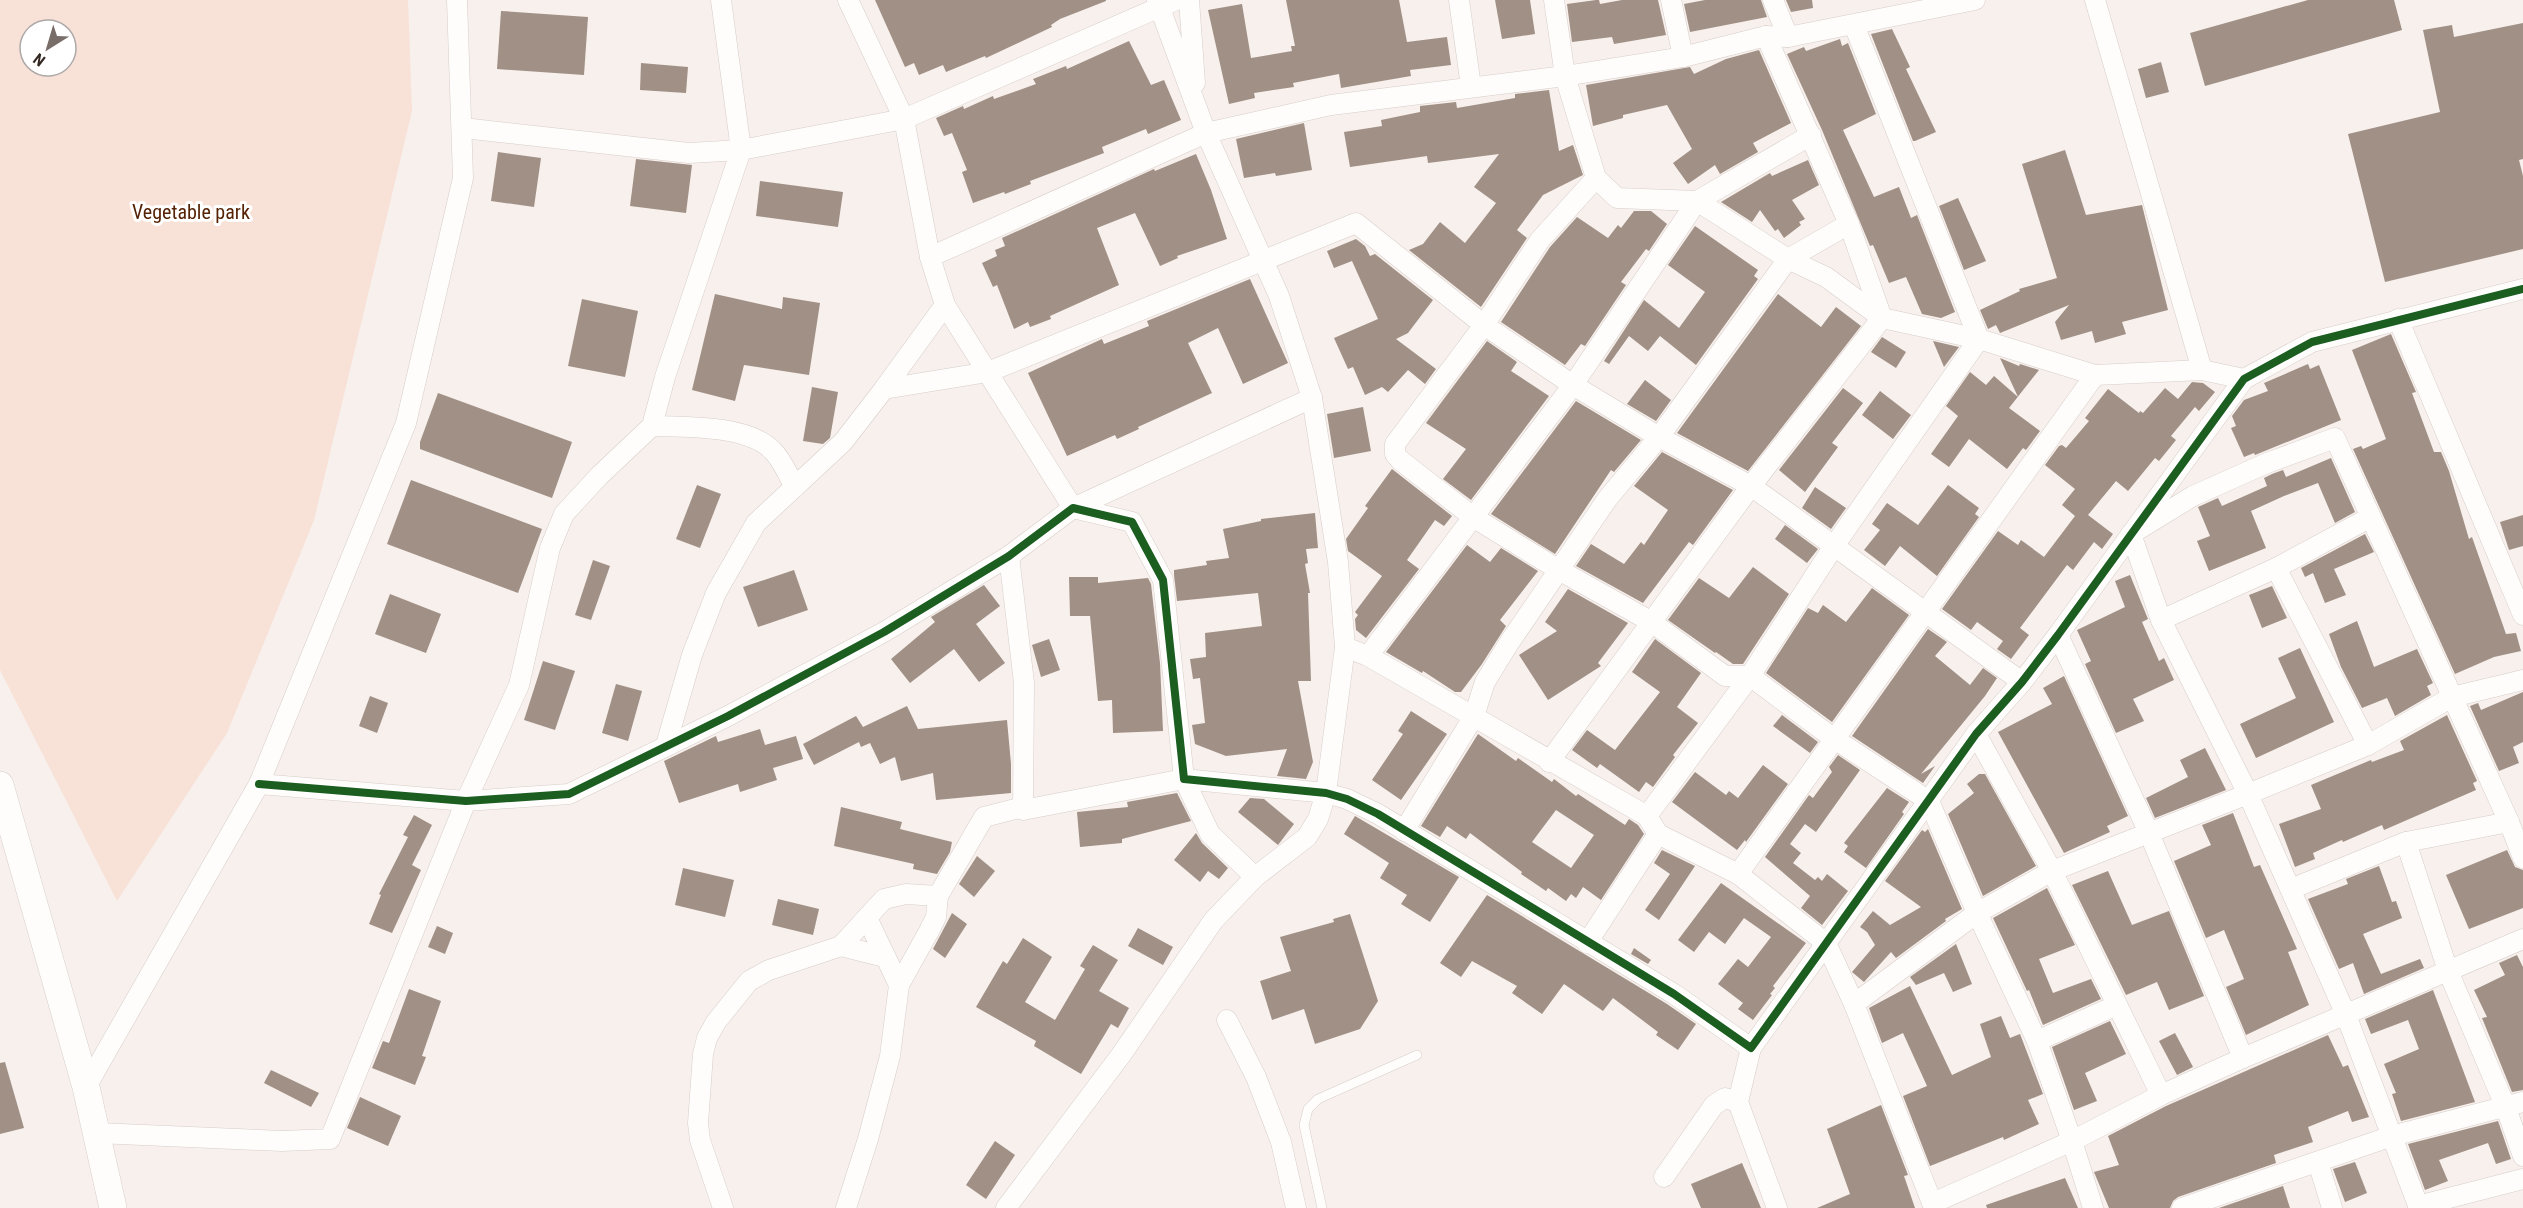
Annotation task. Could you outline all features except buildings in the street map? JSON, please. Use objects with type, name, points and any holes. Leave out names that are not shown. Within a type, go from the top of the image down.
[{"type":"main road","points":[[0,785],[86,1088],[113,1208]]},
{"type":"street","points":[[86,1088],[259,784],[406,423],[463,178],[457,0]]},
{"type":"street","points":[[97,1133],[282,1141],[330,1138],[466,801],[519,685],[550,548],[564,514],[599,476],[652,426],[665,377],[741,150],[721,0]]},
{"type":"street","points":[[1189,0],[1197,104]]},
{"type":"street","points":[[1459,0],[1471,87]]},
{"type":"street","points":[[1554,0],[1565,76],[1596,178],[1617,198],[1697,201],[1788,259],[1826,277],[1882,318],[1979,339],[2095,375],[2202,370],[2244,378]]},
{"type":"street","points":[[1671,0],[1683,57]]},
{"type":"street","points":[[1773,0],[1788,37]]},
{"type":"street","points":[[930,257],[1206,133],[1331,105],[1565,76],[1683,57],[1766,36],[1788,37],[1975,0]]},
{"type":"street","points":[[2095,0],[2202,370]]},
{"type":"street","points":[[853,2],[903,119],[930,257],[945,305],[1073,508],[1132,522],[1163,580],[1184,779],[1210,834],[1255,877]]},
{"type":"street","points":[[463,128],[688,153],[741,150],[903,119],[1164,2],[1206,133],[1279,296],[1312,398],[1338,562],[1345,647],[1326,793],[1318,819],[1307,837],[1255,877],[1213,921],[1121,1055],[1006,1208]]},
{"type":"street","points":[[1854,25],[1979,339]]},
{"type":"street","points":[[1766,36],[1849,224],[1882,318]]},
{"type":"street","points":[[1368,656],[1573,386],[1697,201],[1811,135]]},
{"type":"street","points":[[1596,178],[1540,240],[1484,325],[1395,444],[1395,454],[1473,517],[1559,570],[1650,621],[1725,676],[1750,676],[1833,738],[1929,801],[1977,913],[2037,1041],[2093,1208]]},
{"type":"street","points":[[884,389],[988,372],[1356,223],[1484,325],[1573,386],[1659,437],[1751,486],[2022,682]]},
{"type":"street","points":[[1404,831],[1474,716],[1485,682],[1503,652],[1608,498],[1659,437],[1788,259],[1849,224]]},
{"type":"street","points":[[1777,1208],[1738,1102],[1751,1048],[1976,734],[2022,682],[2058,635],[2244,378],[2312,342],[2523,289]]},
{"type":"street","points":[[666,745],[692,655],[716,593],[756,523],[843,442],[945,305]]},
{"type":"street","points":[[1549,762],[1751,486],[1882,318]]},
{"type":"street","points":[[2398,319],[2523,615]]},
{"type":"street","points":[[1647,816],[1750,676],[1834,546],[1979,339]]},
{"type":"street","points":[[1738,874],[1833,738],[2095,375]]},
{"type":"street","points":[[259,784],[466,801],[569,794],[728,716],[884,632],[1009,556],[1073,508],[1312,398]]},
{"type":"street","points":[[652,426],[720,430],[753,438],[773,451],[795,486]]},
{"type":"street","points":[[2131,534],[2193,496],[2267,463],[2335,438],[2509,822],[2523,858]]},
{"type":"street","points":[[2161,620],[2276,568],[2370,518]]},
{"type":"street","points":[[2131,534],[2161,620],[2248,794],[2346,1015],[2419,1207],[2523,1179]]},
{"type":"street","points":[[1009,556],[1024,683],[1023,807]]},
{"type":"street","points":[[2276,568],[2368,745]]},
{"type":"street","points":[[2058,635],[2149,833],[2243,1058]]},
{"type":"street","points":[[1345,647],[1368,656],[1549,762],[1647,816],[1658,834],[1738,874],[1826,943],[1854,1004],[1934,1206],[2243,1058],[2523,939]]},
{"type":"street","points":[[1854,1004],[1977,913],[2052,871],[2368,745],[2452,698],[2523,680]]},
{"type":"street","points":[[1976,734],[2052,871],[2162,1095]]},
{"type":"street","points":[[1023,807],[1023,810],[1184,779],[1326,793],[1347,799],[1378,814],[1674,994],[1751,1048]]},
{"type":"street","points":[[846,1208],[868,1139],[890,1056],[899,985],[936,917],[938,896],[984,817],[1023,807]]},
{"type":"street","points":[[2291,889],[2406,842],[2509,822]]},
{"type":"street","points":[[1587,943],[1658,834]]},
{"type":"street","points":[[2406,842],[2448,971],[2514,1105],[2523,1156]]},
{"type":"street","points":[[723,1208],[703,1150],[698,1123],[703,1053],[707,1038],[716,1022],[749,981],[769,970],[841,946],[884,899],[914,894],[938,896]]},
{"type":"street","points":[[867,918],[899,985]]},
{"type":"street","points":[[841,946],[885,957]]},
{"type":"street","points":[[2037,1041],[2116,1005]]},
{"type":"street","points":[[1227,1020],[1256,1077],[1281,1142],[1296,1208]]},
{"type":"street","points":[[1664,1177],[1714,1105],[1725,1098],[1738,1102]]},
{"type":"street","points":[[2182,1208],[2392,1136],[2514,1105]]},
{"type":"street","points":[[2318,1162],[2332,1208]]},
{"type":"lane","points":[[1322,1208],[1304,1125],[1308,1109],[1318,1099],[1417,1055]]},
{"type":"green space","name":"Vegetable park","points":[[0,0],[408,0],[412,111],[314,520],[227,733],[117,901],[0,670]]},
{"type":"cycle path","points":[[259,784],[466,801],[569,794],[728,716],[884,632],[1009,556],[1073,508],[1132,522],[1163,580],[1184,779],[1326,793],[1347,799],[1378,814],[1674,994],[1751,1048],[1976,734],[2022,682],[2058,635],[2244,379],[2312,342],[2523,289]]}]
